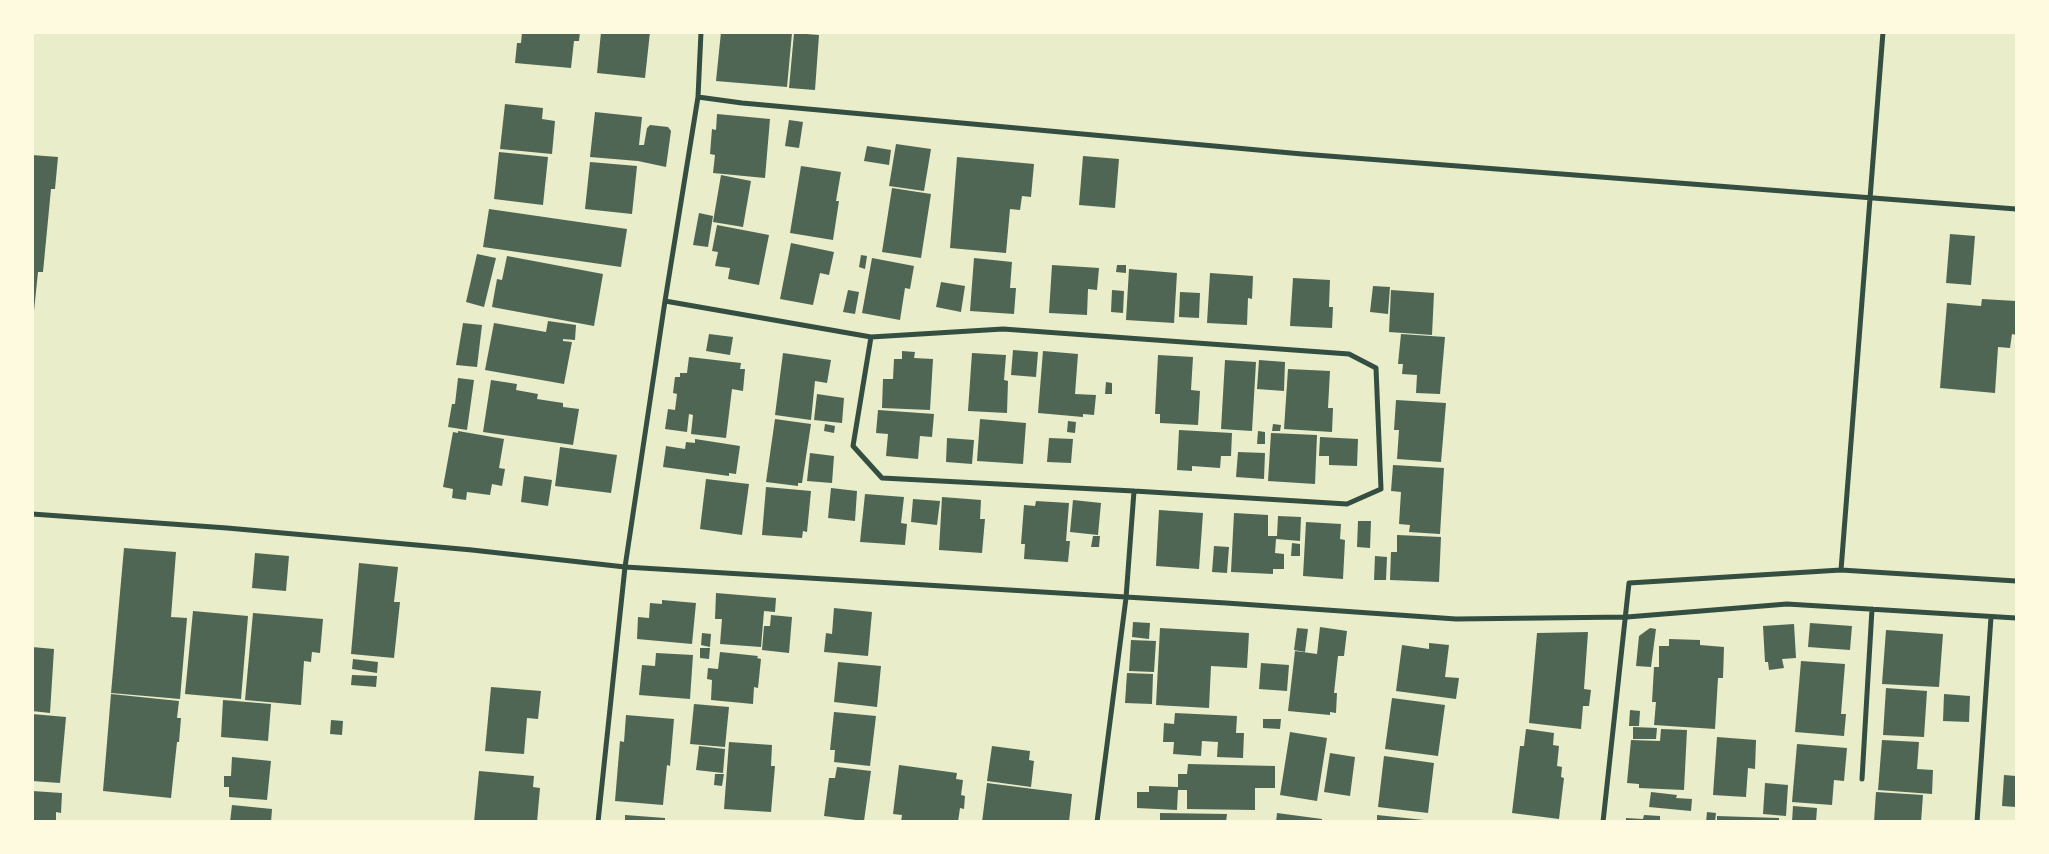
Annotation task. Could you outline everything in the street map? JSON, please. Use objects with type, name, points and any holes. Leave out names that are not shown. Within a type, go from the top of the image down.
[{"type":"street","points":[[598,822],[625,567],[698,97],[701,32]]},
{"type":"street","points":[[1841,570],[1883,32]]},
{"type":"street","points":[[698,97],[742,103],[1302,154],[2016,209]]},
{"type":"street","points":[[665,302],[871,337],[1003,330],[1349,354],[1376,368],[1381,489],[1348,504],[882,478],[853,446],[871,337]]},
{"type":"street","points":[[1097,822],[1126,598],[1134,491]]},
{"type":"street","points":[[32,514],[345,539],[625,567],[1226,603],[1456,619],[1627,617],[1787,604],[2016,618]]},
{"type":"street","points":[[1603,822],[1627,617],[1629,583],[1841,570],[2016,581]]},
{"type":"street","points":[[1862,779],[1872,609]]},
{"type":"street","points":[[1977,822],[1991,616]]},
{"type":"building","points":[[522,32],[580,32],[579,41],[574,41],[571,68],[515,63],[517,43],[521,43]]},
{"type":"building","points":[[601,32],[650,32],[645,78],[597,73]]},
{"type":"building","points":[[721,32],[792,33],[787,87],[716,81]]},
{"type":"building","points":[[794,33],[819,35],[815,90],[789,88]]},
{"type":"building","points":[[505,104],[543,108],[542,119],[555,121],[552,154],[500,149]]},
{"type":"building","points":[[595,112],[642,117],[639,145],[644,145],[647,128],[650,125],[668,127],[671,131],[666,167],[638,161],[590,157]]},
{"type":"building","points":[[717,114],[770,119],[765,178],[713,173],[715,155],[710,154],[712,129],[716,130]]},
{"type":"building","points":[[789,120],[803,122],[799,148],[785,146]]},
{"type":"building","points":[[896,144],[931,149],[924,191],[889,186]]},
{"type":"building","points":[[867,146],[891,150],[889,165],[864,161]]},
{"type":"building","points":[[499,152],[548,157],[543,205],[494,199]]},
{"type":"building","points":[[32,155],[58,157],[55,189],[51,189],[43,272],[38,272],[34,311]]},
{"type":"building","points":[[1083,156],[1119,159],[1115,208],[1079,205]]},
{"type":"building","points":[[957,157],[1034,164],[1031,197],[1022,196],[1020,210],[1010,209],[1006,253],[950,248]]},
{"type":"building","points":[[590,162],[637,166],[632,214],[585,209]]},
{"type":"building","points":[[801,166],[841,172],[836,201],[839,201],[833,240],[790,233]]},
{"type":"building","points":[[721,175],[751,181],[743,227],[713,222]]},
{"type":"building","points":[[892,188],[931,194],[921,258],[882,252]]},
{"type":"building","points":[[489,209],[627,229],[621,267],[483,247]]},
{"type":"building","points":[[699,213],[713,216],[708,247],[693,245]]},
{"type":"building","points":[[717,225],[769,235],[759,285],[728,279],[730,268],[715,266],[718,252],[712,251]]},
{"type":"building","points":[[1950,234],[1975,236],[1971,285],[1946,283]]},
{"type":"building","points":[[791,243],[834,252],[829,275],[820,273],[813,305],[780,299]]},
{"type":"building","points":[[477,254],[496,258],[484,307],[466,302]]},
{"type":"building","points":[[861,255],[867,256],[865,269],[859,267]]},
{"type":"building","points":[[507,256],[603,274],[594,326],[492,307],[497,279],[502,280]]},
{"type":"building","points":[[872,258],[914,266],[910,289],[905,288],[900,320],[862,313]]},
{"type":"building","points":[[974,258],[1012,262],[1010,288],[1016,288],[1014,314],[970,311]]},
{"type":"building","points":[[1052,265],[1099,268],[1097,290],[1088,289],[1087,315],[1049,313]]},
{"type":"building","points":[[1117,265],[1126,265],[1126,273],[1116,272]]},
{"type":"building","points":[[1129,269],[1177,273],[1174,323],[1126,320]]},
{"type":"building","points":[[1210,273],[1253,276],[1252,299],[1248,298],[1247,325],[1207,323]]},
{"type":"building","points":[[1293,278],[1330,280],[1329,307],[1333,307],[1332,328],[1290,326]]},
{"type":"building","points":[[941,282],[965,286],[961,312],[936,307]]},
{"type":"building","points":[[1373,286],[1390,287],[1388,314],[1370,312]]},
{"type":"building","points":[[848,290],[859,292],[855,314],[843,312]]},
{"type":"building","points":[[1112,290],[1124,291],[1123,313],[1111,312]]},
{"type":"building","points":[[1391,290],[1434,293],[1432,335],[1389,332]]},
{"type":"building","points":[[1180,292],[1200,293],[1199,318],[1179,317]]},
{"type":"building","points":[[1982,299],[2016,301],[2016,335],[2012,334],[2010,348],[1998,347],[1995,393],[1940,388],[1947,303],[1981,306]]},
{"type":"building","points":[[548,321],[576,325],[575,340],[563,339],[563,341],[572,342],[564,384],[485,370],[494,323],[546,332]]},
{"type":"building","points":[[463,323],[482,325],[477,367],[456,365]]},
{"type":"building","points":[[709,334],[733,337],[730,355],[706,351]]},
{"type":"building","points":[[1401,334],[1445,337],[1440,394],[1416,393],[1417,375],[1402,374],[1403,364],[1398,364]]},
{"type":"building","points":[[1013,350],[1038,352],[1036,377],[1011,375]]},
{"type":"building","points":[[902,351],[915,352],[914,358],[933,359],[930,410],[882,408],[883,379],[893,379],[894,359],[902,359]]},
{"type":"building","points":[[1043,351],[1078,354],[1075,394],[1096,395],[1094,415],[1083,414],[1083,417],[1038,413]]},
{"type":"building","points":[[783,353],[831,360],[827,383],[815,381],[811,420],[775,415]]},
{"type":"building","points":[[972,353],[1006,355],[1004,380],[1008,381],[1007,413],[968,411]]},
{"type":"building","points":[[1158,355],[1193,357],[1191,390],[1200,391],[1198,425],[1160,423],[1160,414],[1155,414]]},
{"type":"building","points":[[689,357],[741,363],[740,369],[745,369],[743,391],[732,389],[726,438],[691,434],[693,415],[689,414],[687,432],[665,429],[668,409],[675,410],[677,394],[673,393],[675,377],[680,377],[680,373],[687,373]]},
{"type":"building","points":[[1225,360],[1256,362],[1252,431],[1221,429]]},
{"type":"building","points":[[1259,360],[1285,362],[1284,391],[1257,389]]},
{"type":"building","points":[[1288,369],[1330,371],[1328,408],[1333,408],[1332,432],[1284,429]]},
{"type":"building","points":[[458,378],[474,380],[467,430],[448,427],[452,404],[455,404]]},
{"type":"building","points":[[491,380],[517,384],[516,390],[538,394],[537,399],[563,403],[563,407],[579,409],[573,445],[483,432]]},
{"type":"building","points":[[1106,382],[1112,383],[1112,394],[1105,394]]},
{"type":"building","points":[[817,394],[844,398],[842,423],[814,420]]},
{"type":"building","points":[[1396,400],[1446,403],[1441,462],[1397,459],[1399,430],[1394,430]]},
{"type":"building","points":[[878,410],[934,414],[932,437],[920,436],[918,459],[886,456],[888,434],[876,433]]},
{"type":"building","points":[[775,419],[811,424],[802,483],[798,483],[798,486],[766,482]]},
{"type":"building","points":[[980,419],[1026,423],[1023,464],[977,461]]},
{"type":"building","points":[[1068,421],[1076,422],[1075,433],[1067,432]]},
{"type":"building","points":[[825,424],[835,426],[834,433],[824,431]]},
{"type":"building","points":[[1273,424],[1281,425],[1280,431],[1272,431]]},
{"type":"building","points":[[1179,430],[1232,433],[1231,456],[1221,456],[1220,468],[1192,466],[1192,471],[1177,470]]},
{"type":"building","points":[[458,431],[504,439],[499,468],[505,469],[502,486],[492,484],[490,495],[467,492],[466,500],[452,498],[453,489],[443,487],[453,432],[458,433]]},
{"type":"building","points":[[1258,431],[1265,432],[1265,444],[1257,444]]},
{"type":"building","points":[[1271,433],[1317,435],[1315,484],[1268,481]]},
{"type":"building","points":[[1320,437],[1358,439],[1357,466],[1329,465],[1329,456],[1319,456]]},
{"type":"building","points":[[947,438],[974,440],[972,464],[946,462]]},
{"type":"building","points":[[1049,438],[1073,439],[1071,463],[1047,462]]},
{"type":"building","points":[[695,439],[740,446],[736,474],[729,473],[729,476],[663,467],[666,446],[685,449],[686,442],[695,443]]},
{"type":"building","points":[[560,447],[617,455],[611,493],[555,486]]},
{"type":"building","points":[[1238,452],[1265,453],[1264,479],[1236,477]]},
{"type":"building","points":[[810,453],[834,456],[832,483],[807,481]]},
{"type":"building","points":[[1393,465],[1444,468],[1440,534],[1409,532],[1410,525],[1399,524],[1401,492],[1391,491]]},
{"type":"building","points":[[524,476],[552,480],[548,506],[521,502]]},
{"type":"building","points":[[706,479],[749,484],[742,535],[700,529]]},
{"type":"building","points":[[766,487],[811,491],[807,532],[803,531],[802,538],[762,535]]},
{"type":"building","points":[[831,488],[857,491],[855,521],[828,518]]},
{"type":"building","points":[[865,494],[904,497],[901,523],[907,524],[905,545],[860,542]]},
{"type":"building","points":[[942,497],[981,500],[980,519],[985,519],[982,553],[939,550]]},
{"type":"building","points":[[913,499],[940,501],[937,525],[911,522]]},
{"type":"building","points":[[1073,500],[1101,503],[1098,535],[1070,532]]},
{"type":"building","points":[[1036,501],[1069,503],[1066,541],[1070,541],[1068,562],[1024,559],[1025,544],[1021,544],[1024,505],[1035,506]]},
{"type":"building","points":[[1159,510],[1203,513],[1199,569],[1156,566]]},
{"type":"building","points":[[1234,513],[1268,515],[1268,536],[1277,536],[1278,516],[1301,517],[1300,541],[1276,539],[1275,553],[1284,554],[1284,569],[1273,569],[1273,574],[1231,572]]},
{"type":"building","points":[[1358,521],[1371,521],[1370,548],[1357,547]]},
{"type":"building","points":[[1306,522],[1341,524],[1340,539],[1345,540],[1343,579],[1303,576]]},
{"type":"building","points":[[1397,535],[1441,537],[1439,582],[1390,580],[1391,552],[1397,552]]},
{"type":"building","points":[[1093,536],[1100,536],[1099,547],[1091,547]]},
{"type":"building","points":[[1292,543],[1300,544],[1300,556],[1291,556]]},
{"type":"building","points":[[1214,546],[1229,547],[1227,573],[1212,572]]},
{"type":"building","points":[[124,548],[176,552],[171,617],[187,618],[180,699],[111,693]]},
{"type":"building","points":[[255,553],[289,556],[286,591],[252,588]]},
{"type":"building","points":[[1375,556],[1387,557],[1386,580],[1374,580]]},
{"type":"building","points":[[359,563],[398,567],[394,602],[400,602],[394,658],[351,654]]},
{"type":"building","points":[[716,593],[776,598],[775,612],[764,611],[761,647],[720,644],[722,619],[715,619]]},
{"type":"building","points":[[662,600],[696,603],[692,644],[637,639],[638,617],[649,618],[650,603],[662,604]]},
{"type":"building","points":[[834,608],[872,612],[868,656],[824,652],[826,633],[832,634]]},
{"type":"building","points":[[193,611],[248,616],[241,699],[185,694]]},
{"type":"building","points":[[253,613],[323,619],[320,653],[312,652],[311,662],[304,661],[301,705],[245,700]]},
{"type":"building","points":[[771,615],[792,617],[789,653],[762,650],[764,626],[770,626]]},
{"type":"building","points":[[1133,622],[1150,623],[1149,639],[1132,637]]},
{"type":"building","points":[[1810,623],[1852,626],[1850,650],[1808,647]]},
{"type":"building","points":[[1794,624],[1796,658],[1782,659],[1784,668],[1769,670],[1768,662],[1765,662],[1763,626]]},
{"type":"building","points":[[1320,627],[1347,631],[1344,656],[1338,656],[1334,693],[1337,693],[1336,713],[1330,712],[1330,715],[1288,711],[1295,651],[1317,654]]},
{"type":"building","points":[[1160,628],[1249,633],[1247,668],[1211,666],[1209,708],[1156,705]]},
{"type":"building","points":[[1297,628],[1308,629],[1305,652],[1294,650]]},
{"type":"building","points":[[1650,628],[1656,629],[1651,667],[1636,666],[1639,636]]},
{"type":"building","points":[[1886,630],[1943,634],[1939,687],[1882,684]]},
{"type":"building","points":[[1588,632],[1584,689],[1591,690],[1589,706],[1583,706],[1581,729],[1529,723],[1537,633]]},
{"type":"building","points":[[702,633],[711,634],[710,647],[701,645]]},
{"type":"building","points":[[1669,639],[1700,640],[1700,645],[1724,647],[1723,678],[1718,678],[1715,729],[1654,725],[1656,702],[1652,702],[1654,667],[1659,667],[1659,646],[1669,646]]},
{"type":"building","points":[[1131,640],[1156,641],[1154,672],[1129,671]]},
{"type":"building","points":[[1429,643],[1449,645],[1445,677],[1459,678],[1456,699],[1396,691],[1402,645],[1429,649]]},
{"type":"building","points":[[32,647],[54,649],[50,713],[32,711]]},
{"type":"building","points":[[700,648],[710,648],[709,659],[700,658]]},
{"type":"building","points":[[720,652],[758,656],[757,658],[761,659],[758,688],[754,687],[753,704],[711,700],[712,680],[707,679],[708,668],[718,669]]},
{"type":"building","points":[[656,653],[693,655],[690,699],[639,695],[642,665],[655,666]]},
{"type":"building","points":[[353,659],[378,662],[377,673],[352,669]]},
{"type":"building","points":[[1801,661],[1845,664],[1841,714],[1846,714],[1844,736],[1795,732]]},
{"type":"building","points":[[838,662],[881,666],[877,707],[834,702]]},
{"type":"building","points":[[1261,663],[1289,665],[1287,691],[1259,689]]},
{"type":"building","points":[[1127,673],[1153,674],[1152,704],[1125,703]]},
{"type":"building","points":[[352,675],[377,676],[376,687],[351,685]]},
{"type":"building","points":[[491,687],[541,691],[538,719],[527,718],[524,754],[485,751]]},
{"type":"building","points":[[1886,688],[1927,691],[1924,737],[1883,735]]},
{"type":"building","points":[[111,694],[179,701],[177,718],[181,718],[171,798],[103,791]]},
{"type":"building","points":[[1944,694],[1970,696],[1969,722],[1943,721]]},
{"type":"building","points":[[1392,698],[1445,705],[1438,756],[1385,749]]},
{"type":"building","points":[[223,700],[271,704],[268,741],[221,737]]},
{"type":"building","points":[[694,704],[729,707],[725,747],[690,744]]},
{"type":"building","points":[[1630,710],[1640,711],[1639,726],[1629,726]]},
{"type":"building","points":[[834,712],[876,716],[870,766],[834,762],[835,750],[830,750]]},
{"type":"building","points":[[1175,713],[1237,716],[1236,733],[1244,733],[1243,758],[1217,757],[1218,742],[1202,741],[1201,756],[1173,754],[1174,742],[1163,742],[1164,723],[1174,724]]},
{"type":"building","points":[[32,714],[66,717],[60,783],[32,781]]},
{"type":"building","points":[[626,715],[674,719],[670,766],[667,765],[663,805],[615,801],[620,741],[624,742]]},
{"type":"building","points":[[1263,719],[1281,719],[1280,729],[1263,728]]},
{"type":"building","points":[[331,720],[343,721],[342,735],[330,734]]},
{"type":"building","points":[[1633,727],[1657,728],[1656,739],[1633,739]]},
{"type":"building","points":[[1526,729],[1554,733],[1553,745],[1559,746],[1557,766],[1562,767],[1561,777],[1564,778],[1559,819],[1512,813],[1520,746],[1524,746]]},
{"type":"building","points":[[1661,729],[1687,730],[1684,790],[1639,788],[1639,784],[1627,783],[1631,740],[1660,741]]},
{"type":"building","points":[[1290,732],[1327,738],[1317,801],[1280,795]]},
{"type":"building","points":[[1717,737],[1756,740],[1755,769],[1748,768],[1746,797],[1713,795]]},
{"type":"building","points":[[1882,740],[1919,742],[1917,769],[1933,770],[1932,794],[1878,790]]},
{"type":"building","points":[[729,742],[772,745],[771,766],[775,766],[771,812],[724,809]]},
{"type":"building","points":[[1797,744],[1847,748],[1844,781],[1834,780],[1832,805],[1792,802]]},
{"type":"building","points":[[699,746],[725,749],[723,773],[696,770]]},
{"type":"building","points":[[992,746],[1030,751],[1029,760],[1034,761],[1031,787],[987,781]]},
{"type":"building","points":[[1330,753],[1355,757],[1350,796],[1324,792]]},
{"type":"building","points":[[1384,756],[1434,763],[1428,813],[1378,807]]},
{"type":"building","points":[[232,757],[271,761],[267,800],[229,797],[229,787],[224,787],[224,776],[231,776]]},
{"type":"building","points":[[1188,764],[1275,766],[1275,788],[1255,788],[1255,810],[1187,809],[1187,790],[1178,790],[1177,810],[1137,808],[1137,792],[1149,792],[1149,786],[1178,787],[1178,774],[1187,774]]},
{"type":"building","points":[[899,765],[957,773],[956,779],[963,780],[961,795],[965,796],[964,809],[960,808],[958,822],[901,822],[902,815],[893,814]]},
{"type":"building","points":[[837,767],[871,771],[864,821],[824,816],[829,778],[835,778]]},
{"type":"building","points":[[479,771],[534,776],[533,787],[540,788],[537,822],[474,822]]},
{"type":"building","points":[[715,774],[724,774],[722,786],[714,785]]},
{"type":"building","points":[[2004,775],[2016,776],[2016,807],[2002,806]]},
{"type":"building","points":[[987,783],[1072,794],[1069,822],[982,822]]},
{"type":"building","points":[[1765,783],[1788,785],[1786,816],[1763,814]]},
{"type":"building","points":[[32,791],[62,793],[61,813],[56,812],[56,822],[32,822]]},
{"type":"building","points":[[1651,792],[1677,795],[1676,798],[1692,799],[1691,811],[1649,807]]},
{"type":"building","points":[[1876,792],[1923,795],[1921,822],[1874,822]]},
{"type":"building","points":[[232,805],[272,809],[271,822],[230,822]]},
{"type":"building","points":[[1793,806],[1817,808],[1816,822],[1792,822]]},
{"type":"building","points":[[1707,812],[1716,813],[1715,822],[1706,822]]},
{"type":"building","points":[[1160,813],[1227,814],[1226,822],[1160,822]]},
{"type":"building","points":[[1277,813],[1322,819],[1322,822],[1276,822]]},
{"type":"building","points":[[625,815],[665,818],[665,822],[625,822]]},
{"type":"building","points":[[1377,815],[1424,820],[1424,822],[1377,822]]},
{"type":"building","points":[[1644,815],[1660,816],[1660,822],[1626,822],[1626,818],[1643,819]]},
{"type":"building","points":[[1717,816],[1779,818],[1779,822],[1717,822]]}]
